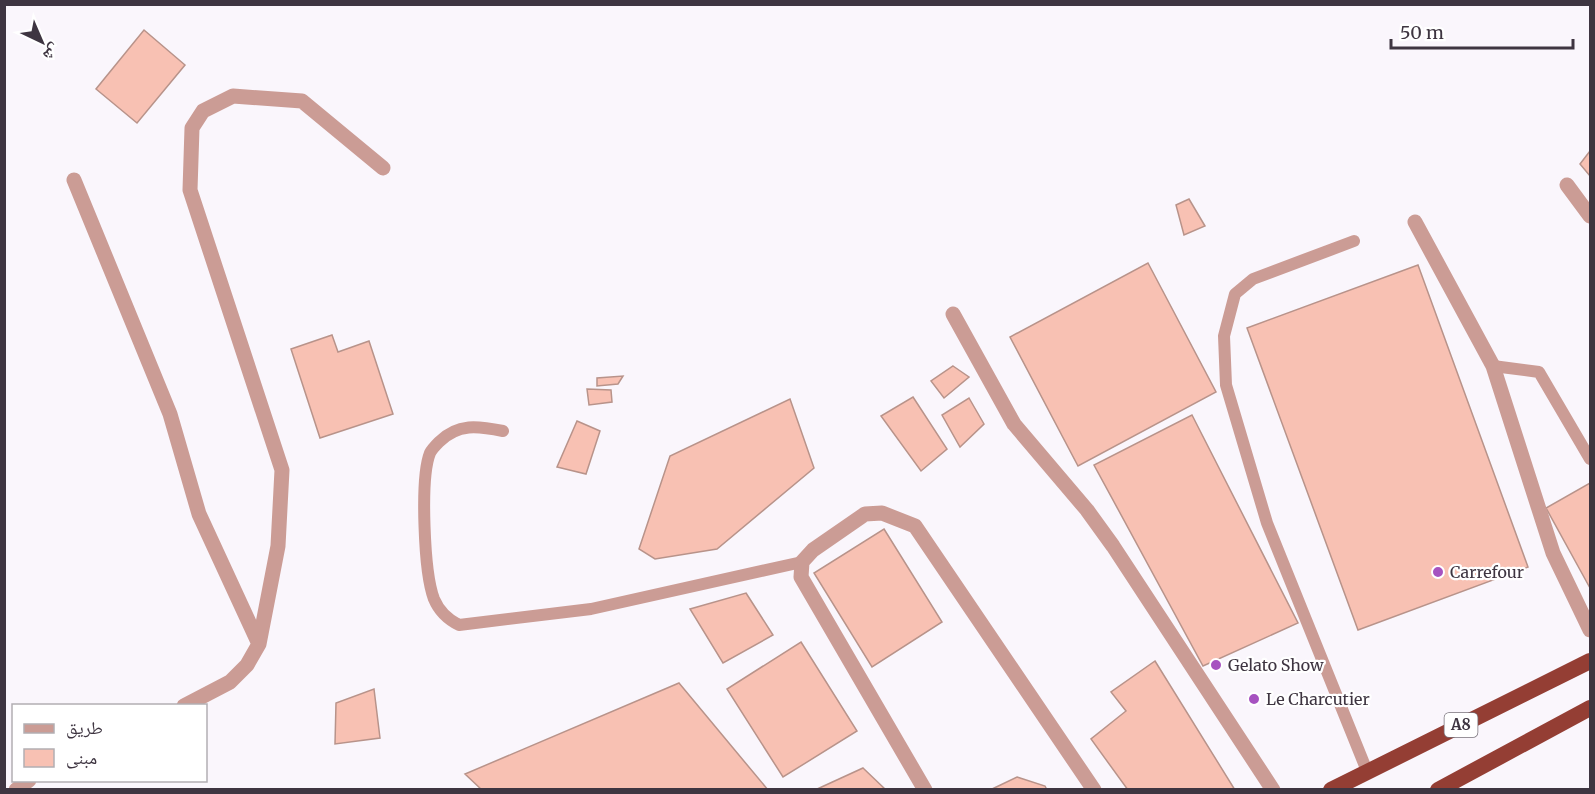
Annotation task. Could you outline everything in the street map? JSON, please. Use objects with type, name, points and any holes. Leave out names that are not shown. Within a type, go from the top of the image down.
[{"type":"highway","name":"A8","points":[[1331,789],[1590,661]]},
{"type":"highway","points":[[1438,789],[1590,708]]},
{"type":"street","points":[[186,704],[230,682],[247,665],[260,644],[278,546],[282,470],[190,190],[192,128],[202,111],[233,96],[302,101],[383,168]]},
{"type":"street","points":[[74,180],[170,414],[199,514],[260,644]]},
{"type":"street","points":[[1567,185],[1590,216]]},
{"type":"street","points":[[1415,222],[1493,366],[1546,534],[1561,573],[1590,630]]},
{"type":"street","points":[[953,314],[1014,424],[1087,510],[1113,546],[1273,789]]},
{"type":"street","points":[[925,789],[806,590],[801,577],[802,562],[813,550],[865,514],[882,513],[915,526],[1094,789]]},
{"type":"lane","points":[[1354,241],[1253,279],[1235,294],[1224,336],[1226,385],[1266,523],[1367,771]]},
{"type":"lane","points":[[1493,366],[1539,372],[1590,459]]},
{"type":"lane","points":[[503,431],[475,426],[460,428],[444,437],[430,452],[423,525],[434,597],[449,621],[459,625],[591,609],[802,562]]},
{"type":"building","points":[[144,30],[185,65],[137,123],[96,89]]},
{"type":"building","points":[[1590,151],[1590,176],[1580,164]]},
{"type":"building","points":[[1189,199],[1205,226],[1184,235],[1176,205]]},
{"type":"building","points":[[1148,263],[1216,392],[1078,466],[1010,337]]},
{"type":"building","points":[[1418,265],[1528,567],[1358,630],[1247,328]]},
{"type":"building","points":[[332,335],[338,352],[369,341],[393,414],[320,438],[291,349]]},
{"type":"building","points":[[953,366],[969,377],[944,398],[931,381]]},
{"type":"building","points":[[623,376],[618,384],[597,386],[597,378]]},
{"type":"building","points":[[587,389],[611,390],[612,402],[589,405]]},
{"type":"building","points":[[913,397],[947,449],[921,471],[881,416]]},
{"type":"building","points":[[969,398],[984,424],[960,447],[942,415]]},
{"type":"building","points":[[790,399],[814,468],[717,549],[655,559],[639,549],[670,456]]},
{"type":"building","points":[[1192,415],[1298,623],[1203,666],[1094,465]]},
{"type":"building","points":[[577,421],[600,431],[586,474],[557,467]]},
{"type":"building","points":[[1590,483],[1590,588],[1546,508]]},
{"type":"building","points":[[884,529],[942,622],[872,667],[814,573]]},
{"type":"building","points":[[746,593],[773,635],[723,663],[690,609]]},
{"type":"building","points":[[801,642],[857,731],[783,777],[727,689]]},
{"type":"building","points":[[1155,661],[1235,790],[1128,790],[1091,739],[1126,711],[1111,692]]},
{"type":"building","points":[[679,683],[768,790],[482,790],[465,774]]},
{"type":"building","points":[[374,689],[380,738],[335,744],[336,703]]},
{"type":"building","points":[[863,768],[886,790],[815,790]]},
{"type":"building","points":[[1017,777],[1045,786],[1047,790],[990,790]]},
{"type":"place","name":"Carrefour","points":[[1438,572]]},
{"type":"place","name":"Gelato Show","points":[[1216,665]]},
{"type":"place","name":"Le Charcutier","points":[[1254,699]]}]
